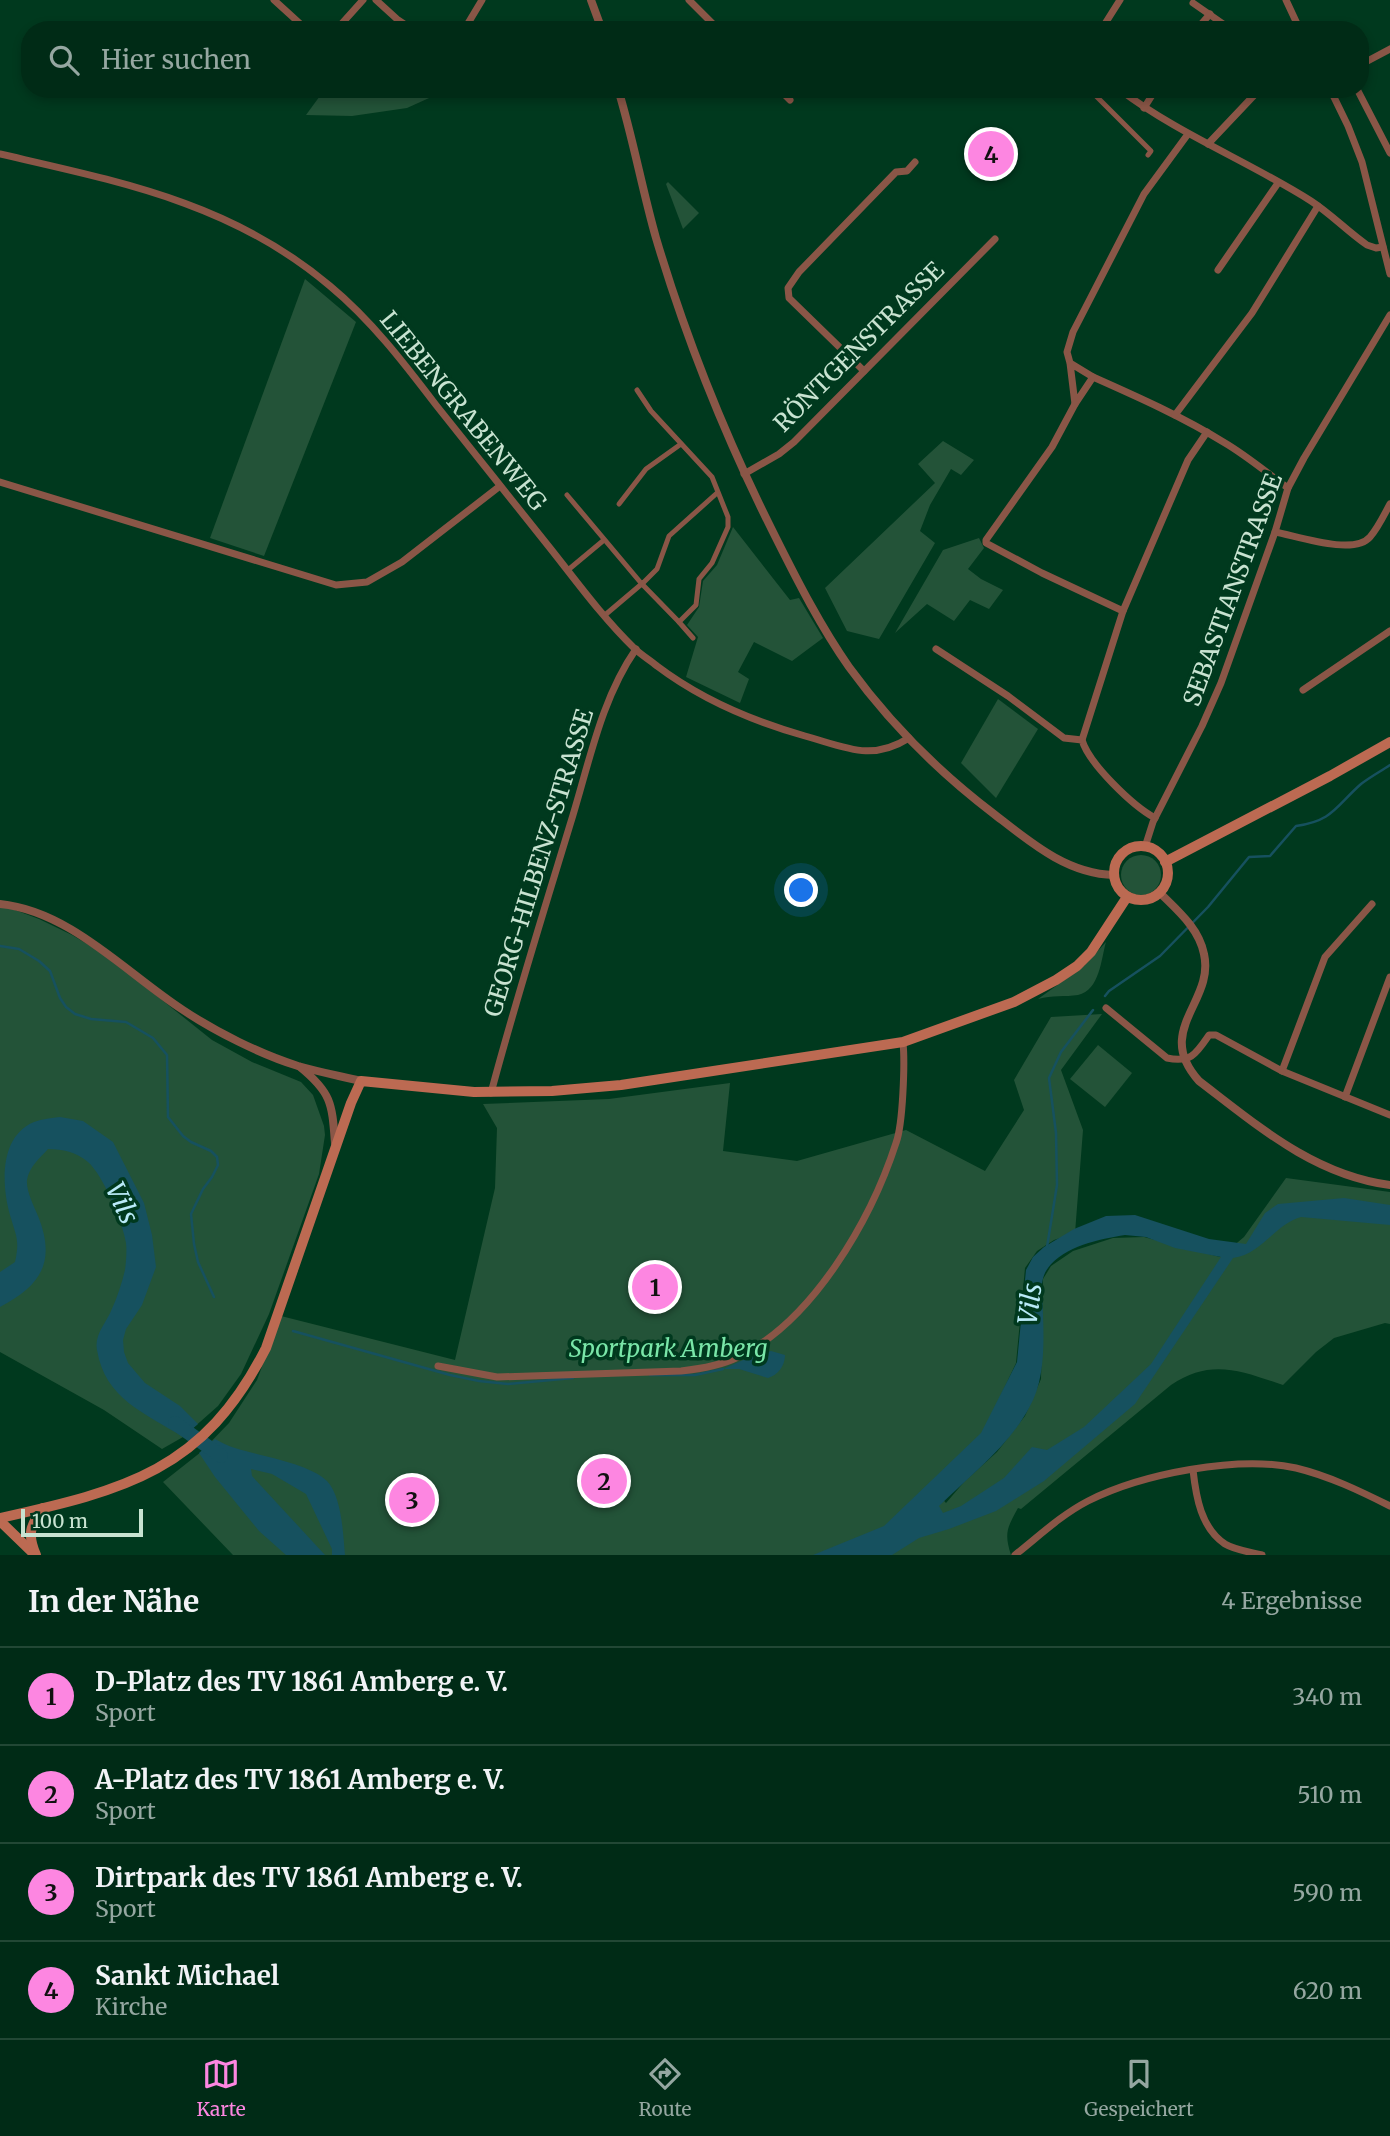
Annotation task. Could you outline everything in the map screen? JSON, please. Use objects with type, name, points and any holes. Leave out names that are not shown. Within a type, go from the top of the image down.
[{"type":"main road","points":[[1166,862],[1390,742]]},
{"type":"main road","points":[[1145,847],[1154,850],[1166,862],[1167,882],[1160,893],[1152,898],[1144,900],[1127,897],[1116,884],[1114,875],[1118,860],[1129,849],[1145,847]]},
{"type":"main road","points":[[0,1520],[131,1482],[165,1464],[197,1441],[237,1398],[266,1348],[360,1081],[491,1093],[552,1091],[621,1085],[903,1042],[1014,1003],[1056,980],[1091,952],[1127,897]]},
{"type":"main road","points":[[36,1555],[31,1544],[31,1531],[43,1508]]},
{"type":"main road","points":[[0,1520],[36,1555]]},
{"type":"street","points":[[274,0],[297,21]]},
{"type":"street","points":[[344,21],[363,0]]},
{"type":"street","points":[[376,0],[402,21]]},
{"type":"street","points":[[469,21],[482,0]]},
{"type":"street","points":[[591,0],[599,21]]},
{"type":"street","points":[[688,0],[710,21]]},
{"type":"street","points":[[1107,21],[1120,0]]},
{"type":"street","points":[[1286,0],[1296,21]]},
{"type":"street","points":[[1193,3],[1220,21]]},
{"type":"street","points":[[1204,21],[1210,14]]},
{"type":"street","points":[[1369,60],[1390,49]]},
{"type":"street","points":[[620,98],[656,237],[697,362],[744,474],[804,592],[840,653],[879,705],[909,738],[984,807],[1046,851],[1082,871],[1114,875]]},
{"type":"street","points":[[1097,98],[1151,151],[1148,155]]},
{"type":"street","points":[[1131,98],[1188,134],[1318,206],[1367,245],[1383,247]]},
{"type":"street","points":[[1144,108],[1150,98]]},
{"type":"street","points":[[1208,144],[1251,98]]},
{"type":"street","points":[[1334,98],[1362,162],[1390,274]]},
{"type":"street","points":[[1362,98],[1390,153]]},
{"type":"street","points":[[1075,404],[1067,352],[1073,332],[1144,194],[1188,134]]},
{"type":"street","name":"LIEBENGRABENWEG","points":[[0,154],[114,180],[173,198],[233,222],[284,251],[331,286],[389,345],[605,615],[635,649],[680,683],[720,706],[774,726],[860,752],[881,750],[909,738]]},
{"type":"street","points":[[864,371],[789,298],[788,288],[799,272],[896,172],[907,171],[915,162]]},
{"type":"street","points":[[1218,270],[1278,183]]},
{"type":"street","points":[[1175,415],[1252,313],[1318,206]]},
{"type":"street","name":"RÖNTGENSTRASSE","points":[[744,474],[794,442],[995,239]]},
{"type":"street","name":"SEBASTIANSTRASSE","points":[[1145,847],[1155,818],[1216,694],[1275,532],[1288,488],[1390,315]]},
{"type":"street","points":[[1070,363],[1228,444],[1288,488]]},
{"type":"street","points":[[1093,377],[1052,447],[986,543],[1123,611]]},
{"type":"street","points":[[637,390],[651,411],[712,477],[728,517],[728,527],[712,563],[699,579],[696,605],[679,622]]},
{"type":"street","points":[[1155,818],[1136,807],[1123,795],[1088,755],[1082,740],[1123,611],[1188,460],[1207,432]]},
{"type":"street","points":[[619,503],[646,470],[681,444]]},
{"type":"street","points":[[0,482],[336,585],[367,582],[402,562],[500,486]]},
{"type":"street","points":[[605,615],[657,569],[669,537],[717,493]]},
{"type":"street","name":"LIEBENGRABENWEG","points":[[567,495],[641,583],[693,638]]},
{"type":"street","points":[[1275,532],[1341,546],[1354,546],[1369,539],[1390,504]]},
{"type":"street","points":[[568,570],[604,540]]},
{"type":"street","points":[[1303,690],[1390,631]]},
{"type":"street","name":"GEORG-HILBENZ-STRASSE","points":[[491,1093],[524,971],[601,724],[622,671],[635,649]]},
{"type":"street","points":[[936,649],[1008,696],[1064,738],[1082,740]]},
{"type":"street","points":[[1160,893],[1197,934],[1206,966],[1184,1030],[1182,1052],[1191,1072],[1199,1081],[1289,1148],[1340,1173],[1366,1182],[1390,1185]]},
{"type":"street","points":[[0,904],[29,909],[57,921],[110,956],[182,1010],[212,1028],[298,1066],[360,1081]]},
{"type":"street","points":[[1282,1071],[1305,1004],[1325,957],[1372,905]]},
{"type":"street","points":[[1345,1097],[1390,977]]},
{"type":"street","points":[[1106,1008],[1167,1058],[1190,1058],[1209,1035],[1216,1035],[1282,1071],[1390,1115]]},
{"type":"street","points":[[438,1366],[497,1377],[681,1370],[704,1368],[735,1359],[756,1348],[777,1332],[839,1262],[869,1207],[897,1141],[903,1042]]},
{"type":"street","points":[[298,1066],[320,1084],[332,1106],[336,1150]]},
{"type":"street","points":[[1015,1555],[1059,1518],[1089,1501],[1163,1475],[1193,1470],[1249,1464],[1293,1468],[1322,1475],[1390,1506]]},
{"type":"street","points":[[1193,1470],[1204,1521],[1213,1533],[1227,1545],[1262,1555]]},
{"type":"green space","points":[[318,98],[429,98],[407,108],[352,116],[306,115]]},
{"type":"green space","points":[[668,182],[699,213],[683,229],[666,184]]},
{"type":"green space","points":[[305,279],[356,322],[264,556],[210,538]]},
{"type":"green space","points":[[943,441],[974,460],[961,475],[951,469],[930,505],[920,531],[935,543],[879,639],[847,631],[825,588],[935,483],[918,464]]},
{"type":"green space","points":[[733,527],[790,600],[799,598],[823,638],[792,661],[754,642],[738,672],[749,679],[740,703],[686,677],[698,637],[687,625],[699,607],[703,581],[717,565]]},
{"type":"green space","points":[[979,538],[984,548],[968,569],[1003,590],[989,609],[970,600],[954,621],[927,604],[895,633],[943,550]]},
{"type":"green space","points":[[998,699],[1038,729],[996,798],[961,763]]},
{"type":"green space","points":[[1141,855],[1149,856],[1155,861],[1160,867],[1160,883],[1155,889],[1149,894],[1141,895],[1133,894],[1127,889],[1122,883],[1121,875],[1122,867],[1127,861],[1133,856]]},
{"type":"green space","points":[[0,906],[39,919],[72,935],[107,956],[212,1040],[252,1062],[301,1082],[313,1095],[324,1126],[319,1174],[269,1314],[241,1374],[218,1406],[183,1437],[162,1449],[104,1410],[0,1352]]},
{"type":"green space","points":[[1106,942],[1098,973],[1091,987],[1078,995],[1038,999],[1084,966]]},
{"type":"green space","name":"Sportpark Amberg","points":[[1102,1014],[1061,1070],[1083,1130],[1075,1233],[1054,1240],[1037,1251],[1025,1268],[1016,1363],[983,1433],[929,1484],[946,1503],[964,1482],[997,1452],[1025,1416],[1041,1379],[1043,1279],[1051,1266],[1073,1251],[1113,1238],[1144,1237],[1220,1257],[1244,1237],[1286,1178],[1390,1192],[1390,1324],[1385,1323],[1334,1338],[1283,1385],[1240,1372],[1213,1369],[1199,1372],[1171,1385],[1021,1509],[1018,1508],[1008,1531],[1011,1555],[233,1555],[163,1482],[201,1452],[229,1423],[257,1380],[281,1316],[455,1360],[495,1188],[497,1128],[483,1104],[609,1099],[730,1083],[723,1151],[797,1161],[906,1130],[985,1171],[1024,1110],[1014,1080],[1051,1017]]},
{"type":"green space","points":[[1098,1045],[1132,1073],[1105,1107],[1070,1079]]},
{"type":"water","points":[[60,1117],[83,1121],[113,1142],[144,1203],[156,1267],[142,1305],[126,1329],[124,1352],[128,1363],[145,1383],[180,1406],[198,1424],[183,1437],[129,1403],[108,1381],[101,1367],[97,1339],[122,1280],[126,1264],[126,1243],[117,1212],[106,1188],[94,1168],[79,1156],[64,1150],[48,1149],[30,1171],[28,1189],[43,1232],[45,1259],[42,1270],[26,1290],[0,1307],[0,1272],[15,1262],[17,1248],[5,1189],[9,1149],[23,1129],[34,1122]]},
{"type":"water","points":[[1344,1198],[1390,1205],[1390,1225],[1301,1217],[1283,1226],[1252,1251],[1233,1258],[1135,1404],[1044,1481],[996,1511],[919,1538],[892,1555],[813,1555],[884,1526],[981,1433],[1017,1362],[1026,1270],[1033,1257],[1044,1247],[1074,1229],[1106,1216],[1135,1215],[1209,1239],[1246,1244],[1265,1213],[1278,1204]],"holes":[[[1125,1235],[1146,1237],[1175,1248],[1221,1257],[1151,1364],[1084,1427],[1047,1450],[1032,1447],[1004,1478],[961,1506],[943,1513],[939,1506],[1000,1448],[1021,1422],[1034,1397],[1042,1362],[1042,1284],[1048,1268],[1063,1254],[1083,1245]]]},
{"type":"water","points":[[771,1351],[785,1355],[785,1359],[780,1370],[768,1378],[739,1369],[723,1369],[750,1357]]},
{"type":"water","points":[[215,1439],[235,1448],[309,1469],[327,1481],[339,1506],[345,1555],[332,1555],[332,1549],[306,1494],[272,1474],[251,1469],[252,1476],[325,1555],[286,1555],[259,1531],[199,1453]]},
{"type":"waterway","points":[[1105,996],[1160,956],[1208,907],[1249,857],[1270,856],[1296,826],[1326,816],[1361,784],[1390,765]]},
{"type":"waterway","points":[[0,946],[19,949],[39,961],[50,971],[66,1007],[75,1014],[91,1019],[126,1022],[153,1038],[167,1055],[168,1117],[183,1136],[217,1157],[218,1165],[191,1214],[198,1262],[214,1297]]},
{"type":"waterway","points":[[1047,1247],[1057,1185],[1056,1133],[1049,1078],[1061,1052],[1093,1010]]},
{"type":"waterway","points":[[293,1331],[479,1381],[508,1384],[573,1378]]},
{"type":"waterway","points":[[650,1375],[695,1375],[723,1369]]},
{"type":"waterway","name":"Vils","points":[[175,1423],[221,1456]]},
{"type":"place","name":"Sankt Michael","points":[[991,154]]},
{"type":"place","name":"D-Platz des TV 1861 Amberg e. V.","points":[[655,1287]]},
{"type":"place","name":"A-Platz des TV 1861 Amberg e. V.","points":[[604,1481]]},
{"type":"place","name":"Dirtpark des TV 1861 Amberg e. V.","points":[[412,1500]]}]
